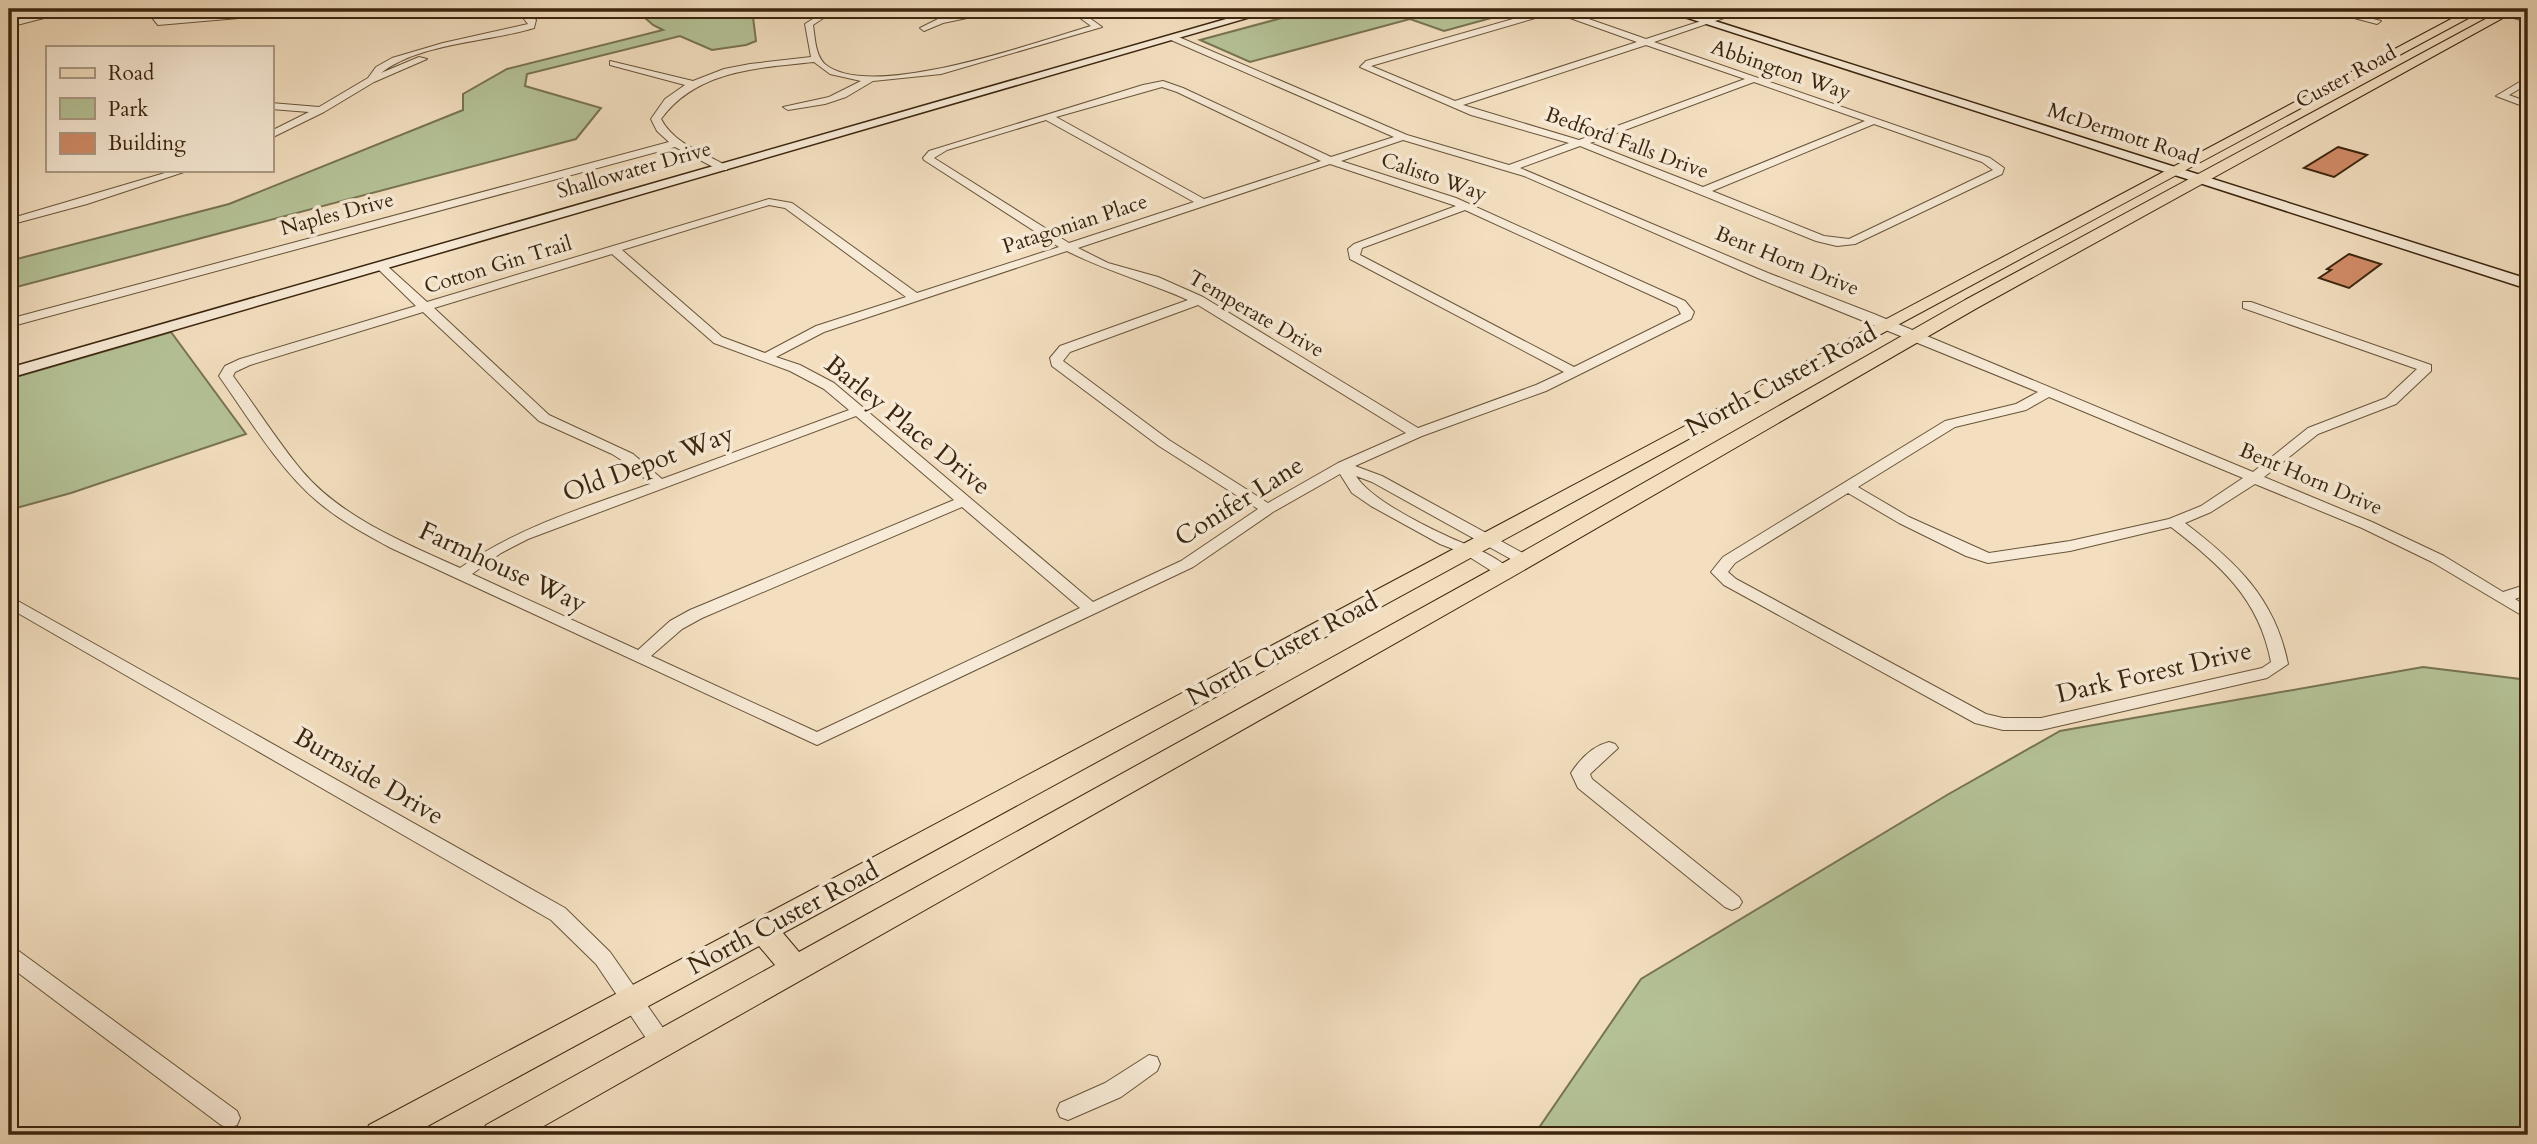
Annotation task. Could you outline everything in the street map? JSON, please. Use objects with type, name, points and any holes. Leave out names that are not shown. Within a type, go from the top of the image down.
[{"type":"main road","name":"Shallowater Drive","points":[[9,373],[1272,9]]},
{"type":"main road","name":"McDermott Road","points":[[1666,9],[2177,168]]},
{"type":"main road","name":"McDermott Road","points":[[1693,9],[1905,76],[2177,168],[2485,264],[2528,284]]},
{"type":"main road","name":"North Custer Road","points":[[381,1135],[1886,324],[2479,9]]},
{"type":"main road","name":"Custer Road","points":[[2205,177],[2504,11]]},
{"type":"main road","points":[[1891,81],[1905,76]]},
{"type":"main road","name":"North Custer Road","points":[[498,1135],[1514,566],[1914,336],[2205,177]]},
{"type":"main road","points":[[2013,257],[2039,266]]},
{"type":"main road","name":"McDermott Road","points":[[2485,264],[2528,270]]},
{"type":"main road","points":[[763,929],[796,969]]},
{"type":"street","points":[[9,24],[75,9]]},
{"type":"street","points":[[149,9],[158,23],[308,9]]},
{"type":"street","points":[[273,134],[321,110],[371,79],[401,70],[440,48],[531,26],[533,22],[520,9]]},
{"type":"street","points":[[833,9],[808,24],[816,59],[832,72],[872,78],[928,74],[1098,27],[1072,9]]},
{"type":"street","points":[[924,28],[941,21],[1006,9]]},
{"type":"street","points":[[1209,9],[1226,9]]},
{"type":"street","points":[[1453,105],[1746,9]]},
{"type":"street","points":[[2324,9],[2377,21]]},
{"type":"street","points":[[2486,9],[2528,18]]},
{"type":"street","name":"Abbington Way","points":[[1365,65],[1549,11],[1560,12],[1986,160],[1999,167],[1992,175],[1851,242],[1838,243]]},
{"type":"street","name":"Bent Horn Drive","points":[[1174,38],[1403,137],[1511,168],[1764,276],[1886,324],[2397,538],[2528,614]]},
{"type":"street","points":[[723,168],[675,144],[661,131],[656,118],[664,104],[683,88],[741,69],[816,59]]},
{"type":"street","points":[[613,63],[694,84]]},
{"type":"street","name":"Bedford Falls Drive","points":[[1365,65],[1368,70],[1453,105],[1581,143],[1820,239],[1838,243]]},
{"type":"street","points":[[788,107],[812,105],[834,99],[854,91],[872,78]]},
{"type":"street","points":[[1511,168],[1754,79]]},
{"type":"street","points":[[2528,80],[2501,96],[2528,105]]},
{"type":"street","name":"Calisto Way","points":[[1048,117],[1163,84],[1330,161],[1466,206],[1681,304],[1688,312]]},
{"type":"street","points":[[273,106],[321,110]]},
{"type":"street","points":[[1048,117],[1203,203]]},
{"type":"street","name":"Temperate Drive","points":[[1048,117],[943,148],[929,155],[930,161],[1067,247],[1104,265],[1154,280],[1199,300],[1417,433]]},
{"type":"street","points":[[1703,191],[1874,121]]},
{"type":"street","name":"Patagonian Place","points":[[764,358],[820,329],[1403,137]]},
{"type":"street","name":"Naples Drive","points":[[9,323],[675,144]]},
{"type":"street","points":[[9,222],[95,199],[179,172]]},
{"type":"street","name":"Cotton Gin Trail","points":[[230,369],[245,362],[769,202],[788,205],[915,297]]},
{"type":"street","points":[[1466,206],[1358,246],[1353,253],[1359,261],[1574,372]]},
{"type":"street","name":"Barley Place Drive","points":[[615,250],[718,341],[795,368],[829,386],[1092,610]]},
{"type":"street","points":[[381,266],[424,308],[451,328],[544,418],[566,431],[623,455],[640,466],[659,485]]},
{"type":"street","points":[[1199,300],[1065,349],[1056,358],[1060,368],[1164,443],[1268,509]]},
{"type":"street","points":[[2048,392],[2021,407],[1950,424],[1846,486],[1947,543],[1988,558],[2070,545],[2174,522],[2206,509],[2254,478],[2313,431],[2391,401],[2426,368],[2247,305]]},
{"type":"street","name":"Conifer Lane","points":[[817,739],[1187,564],[1268,509],[1343,466],[1417,433],[1541,388],[1684,320],[1688,312]]},
{"type":"street","name":"Farmhouse Way","points":[[230,369],[226,376],[231,384],[298,475],[321,498],[356,522],[461,575],[817,739]]},
{"type":"street","name":"Old Depot Way","points":[[461,575],[496,550],[523,536],[858,411]]},
{"type":"street","points":[[1343,466],[1357,490],[1376,503],[1434,535],[1478,544],[1514,566]]},
{"type":"street","points":[[1343,466],[1377,479],[1514,566]]},
{"type":"street","name":"Dark Forest Drive","points":[[1846,486],[1728,560],[1719,572],[1730,582],[1981,719],[2003,724],[2041,724],[2267,672],[2280,664],[2278,646],[2268,620],[2249,589],[2222,558],[2174,522]]},
{"type":"street","points":[[640,657],[676,625],[696,614],[964,501]]},
{"type":"street","points":[[2502,598],[2528,589]]},
{"type":"street","name":"Burnside Drive","points":[[9,601],[558,914],[603,958],[662,1044]]},
{"type":"street","points":[[1609,748],[1584,766],[1580,774],[1585,783],[1731,902]]},
{"type":"street","points":[[9,955],[229,1118]]},
{"type":"street","points":[[1068,1110],[1113,1090],[1149,1064]]},
{"type":"green space","points":[[635,9],[752,9],[756,41],[712,50],[680,36],[527,74],[525,86],[601,108],[576,139],[9,289],[9,261],[229,204],[463,110],[463,94],[507,69],[663,30]]},
{"type":"green space","points":[[1315,9],[1524,9],[1444,31],[1410,19],[1250,62],[1200,40]]},
{"type":"green space","points":[[171,332],[246,434],[71,493],[9,510],[9,379]]},
{"type":"green space","points":[[2423,667],[2528,680],[2528,1135],[1534,1135],[1641,979],[1947,795],[2060,731]]},
{"type":"building","points":[[2338,147],[2367,155],[2334,177],[2304,168]]},
{"type":"building","points":[[2349,254],[2381,264],[2349,288],[2319,278],[2331,270],[2327,269]]}]
